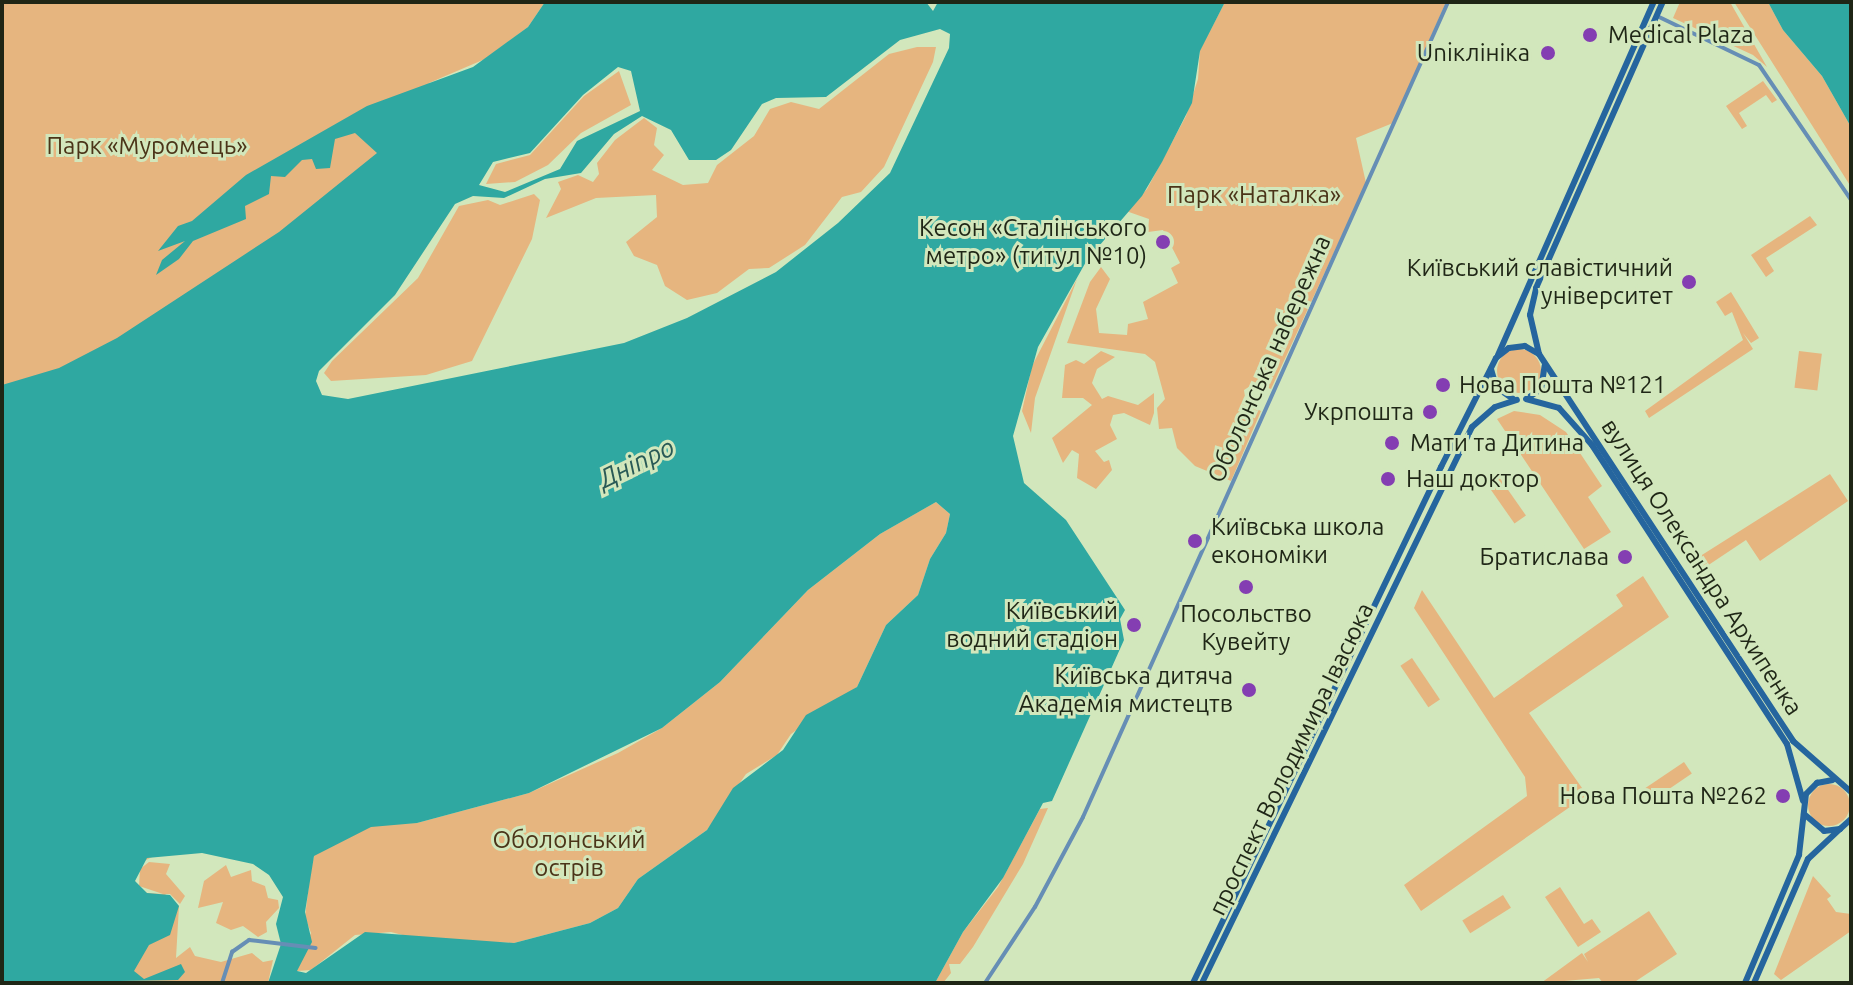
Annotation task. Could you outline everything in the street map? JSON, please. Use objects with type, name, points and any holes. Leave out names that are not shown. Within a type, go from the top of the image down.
[{"type":"main road","points":[[1654,2],[1491,369],[1496,387],[1517,400],[1526,399],[1541,389],[1545,362],[1539,354],[1530,315],[1536,288],[1663,2]]},
{"type":"main road","points":[[1618,78],[1628,83]]},
{"type":"main road","points":[[1496,358],[1517,346],[1539,354]]},
{"type":"main road","name":"вулиця Олександра Архипенка","points":[[1545,362],[1793,741],[1817,767],[1850,790]]},
{"type":"main road","name":"проспект Володимира Івасюка","points":[[1193,983],[1491,369]]},
{"type":"main road","name":"вулиця Олександра Архипенка","points":[[1526,399],[1559,408],[1592,445],[1787,744],[1803,801],[1799,855],[1745,983]]},
{"type":"main road","name":"проспект Володимира Івасюка","points":[[1202,983],[1472,427],[1495,407],[1517,400]]},
{"type":"main road","points":[[1356,645],[1364,649]]},
{"type":"main road","points":[[1803,801],[1817,783],[1840,782]]},
{"type":"main road","points":[[1803,810],[1819,830],[1842,828]]},
{"type":"main road","points":[[1754,983],[1808,859],[1851,821]]},
{"type":"street","name":"Оболонська набережна","points":[[985,983],[1035,907],[1083,817],[1448,2]]},
{"type":"street","points":[[1657,16],[1759,65],[1851,200]]},
{"type":"street","points":[[222,983],[237,948],[265,938],[314,948]]},
{"type":"green space","name":"Парк «Муромець»","points":[[2,2],[545,2],[528,27],[485,59],[429,83],[416,119],[355,173],[316,261],[2,416]]},
{"type":"green space","name":"Парк «Наталка»","points":[[1225,2],[1446,2],[1393,123],[1356,138],[1366,183],[1271,389],[1255,383],[1244,390],[1246,404],[1261,411],[1231,481],[1195,466],[1177,448],[1172,428],[1159,429],[1157,408],[1165,399],[1155,362],[1145,354],[1067,343],[1090,282],[1101,267],[1110,279],[1096,309],[1099,333],[1127,335],[1128,324],[1148,319],[1143,302],[1178,283],[1171,268],[1180,263],[1163,230],[1148,232],[1149,219],[1126,211],[1147,189],[1186,116],[1198,79],[1200,50]]},
{"type":"green space","points":[[1680,2],[1730,2],[1767,67],[1753,55],[1673,18]]},
{"type":"green space","points":[[1734,2],[1768,2],[1783,30],[1822,76],[1851,127],[1851,187]]},
{"type":"green space","points":[[917,47],[936,47],[933,62],[884,167],[861,192],[842,197],[805,245],[769,268],[749,269],[717,293],[687,300],[665,286],[657,265],[634,256],[626,242],[657,217],[656,195],[596,198],[546,218],[561,189],[558,182],[578,175],[593,182],[599,174],[597,163],[615,140],[644,118],[657,128],[654,145],[664,155],[652,170],[683,185],[708,183],[717,165],[754,136],[770,109],[791,102],[819,109],[889,54]]},
{"type":"green space","points":[[619,71],[631,105],[581,133],[548,165],[515,182],[486,184],[496,164],[530,155],[584,96]]},
{"type":"green space","points":[[1763,81],[1777,100],[1772,103],[1766,95],[1739,113],[1747,126],[1742,129],[1726,106]]},
{"type":"green space","points":[[534,194],[540,200],[532,239],[472,361],[426,375],[331,381],[324,373],[332,361],[418,278],[459,206],[488,200],[500,205]]},
{"type":"green space","points":[[1810,216],[1817,225],[1766,258],[1774,271],[1766,277],[1751,255]]},
{"type":"green space","points":[[1077,279],[1035,398],[1031,433],[1022,411],[1032,366]]},
{"type":"green space","points":[[1731,292],[1759,338],[1751,343],[1743,333],[1753,349],[1649,418],[1645,411],[1743,340],[1732,312],[1725,316],[1716,302]]},
{"type":"green space","points":[[1519,349],[1534,356],[1541,371],[1534,386],[1519,393],[1504,386],[1497,371],[1504,356]]},
{"type":"green space","points":[[1101,351],[1115,357],[1097,369],[1092,383],[1102,399],[1108,396],[1138,405],[1154,393],[1154,413],[1150,425],[1124,413],[1113,415],[1110,425],[1117,439],[1095,451],[1104,462],[1109,460],[1112,470],[1096,489],[1077,478],[1079,454],[1072,450],[1063,463],[1052,438],[1092,405],[1083,398],[1062,398],[1065,365],[1076,360],[1084,364]]},
{"type":"green space","points":[[1799,351],[1822,354],[1817,391],[1794,388]]},
{"type":"green space","points":[[1514,411],[1540,415],[1566,432],[1602,486],[1588,497],[1611,532],[1584,549],[1497,419]]},
{"type":"green space","points":[[1830,474],[1848,501],[1760,561],[1746,540],[1701,570],[1694,560]]},
{"type":"green space","points":[[1499,477],[1526,516],[1514,524],[1488,485]]},
{"type":"green space","name":"Оболонський острів","points":[[936,502],[950,514],[946,533],[930,559],[918,595],[886,625],[857,687],[791,734],[777,755],[746,774],[707,830],[638,879],[618,908],[590,923],[514,943],[422,940],[391,932],[355,935],[311,970],[297,971],[293,963],[298,964],[311,933],[305,917],[309,884],[305,884],[314,857],[302,856],[370,824],[417,823],[529,793],[618,753],[662,728],[720,682],[808,590],[880,534]]},
{"type":"green space","points":[[1643,576],[1669,617],[1529,713],[1587,795],[1421,911],[1404,885],[1527,796],[1525,777],[1414,608],[1422,590],[1494,698],[1623,606],[1616,595]]},
{"type":"green space","points":[[1412,658],[1440,699],[1428,707],[1400,666]]},
{"type":"green space","points":[[1684,762],[1692,774],[1650,802],[1642,791]]},
{"type":"green space","points":[[1829,784],[1844,790],[1850,805],[1844,820],[1829,826],[1814,820],[1808,805],[1814,790]]},
{"type":"green space","points":[[1048,808],[1023,864],[973,947],[960,964],[949,964],[951,973],[943,983],[935,983],[963,932],[998,887],[1040,809]]},
{"type":"green space","points":[[154,856],[142,862],[135,881],[137,886],[147,893],[163,894],[139,886],[140,869],[149,862],[170,864],[166,874],[185,896],[180,904],[170,894],[165,894],[179,906],[176,958],[190,947],[195,956],[221,962],[252,953],[263,962],[273,960],[268,983],[103,983],[94,871]]},
{"type":"green space","points":[[226,865],[231,877],[251,870],[252,881],[265,886],[268,898],[278,900],[279,908],[266,922],[267,932],[258,937],[243,926],[231,930],[216,923],[223,902],[198,908],[204,881]]},
{"type":"green space","points":[[1813,876],[1831,896],[1827,899],[1836,912],[1851,914],[1851,931],[1781,980],[1774,974]]},
{"type":"green space","points":[[1560,887],[1584,924],[1592,919],[1601,932],[1578,947],[1545,897]]},
{"type":"green space","points":[[1503,895],[1511,908],[1470,933],[1462,920]]},
{"type":"green space","points":[[1649,911],[1677,954],[1633,983],[1603,983],[1599,978],[1541,983],[1582,953],[1588,962],[1584,954]]},
{"type":"water","name":"Дніпро","points":[[545,2],[926,2],[933,11],[938,2],[1225,2],[1200,51],[1192,103],[1162,162],[1142,196],[1087,260],[1038,347],[1013,436],[1024,483],[1066,520],[1125,610],[1120,619],[1124,640],[1052,801],[1043,803],[1003,878],[963,932],[935,983],[268,983],[281,944],[276,924],[283,897],[269,875],[253,864],[202,853],[147,858],[135,881],[147,893],[170,895],[179,906],[170,935],[149,945],[134,971],[144,979],[181,964],[185,972],[178,980],[2,983],[2,385],[59,368],[117,338],[279,232],[377,153],[355,133],[335,139],[330,168],[316,169],[312,159],[302,160],[285,177],[271,176],[269,194],[245,206],[246,219],[193,241],[179,259],[156,275],[162,260],[185,241],[158,251],[178,226],[192,221],[246,175],[367,106],[473,67],[528,27]],"holes":[[[940,29],[950,34],[949,48],[890,173],[838,223],[776,272],[687,318],[624,343],[348,399],[322,395],[316,381],[319,371],[395,295],[455,204],[473,196],[504,198],[545,179],[581,173],[614,134],[642,116],[671,130],[689,160],[716,160],[731,150],[762,104],[776,98],[826,97],[900,40]],[[618,67],[631,71],[640,111],[577,141],[560,169],[505,192],[479,185],[493,162],[530,153],[583,95]],[[936,502],[950,514],[946,533],[930,559],[918,595],[886,625],[857,687],[806,715],[783,750],[733,788],[707,830],[638,879],[618,908],[590,923],[514,943],[365,932],[306,973],[297,971],[312,942],[305,912],[314,856],[371,827],[417,823],[529,793],[662,728],[720,682],[808,590],[880,534]]]},
{"type":"water","points":[[1768,2],[1851,2],[1851,127],[1822,76],[1783,30]]},
{"type":"place","name":"Medical Plaza","points":[[1590,35]]},
{"type":"place","name":"Uniклініка","points":[[1548,53]]},
{"type":"place","name":"Кесон «Сталінського метро» (титул №10)","points":[[1163,242]]},
{"type":"place","name":"Київський славістичний університет","points":[[1689,282]]},
{"type":"place","name":"Нова Пошта №121","points":[[1443,385]]},
{"type":"place","name":"Укрпошта","points":[[1430,412]]},
{"type":"place","name":"Мати та Дитина","points":[[1392,443]]},
{"type":"place","name":"Наш доктор","points":[[1388,479]]},
{"type":"place","name":"Київська школа економіки","points":[[1195,541]]},
{"type":"place","name":"Братислава","points":[[1625,557]]},
{"type":"place","name":"Посольство Кувейту","points":[[1246,587]]},
{"type":"place","name":"Київський водний стадіон","points":[[1134,625]]},
{"type":"place","name":"Київська дитяча Академія мистецтв","points":[[1249,690]]},
{"type":"place","name":"Нова Пошта №262","points":[[1783,796]]}]
